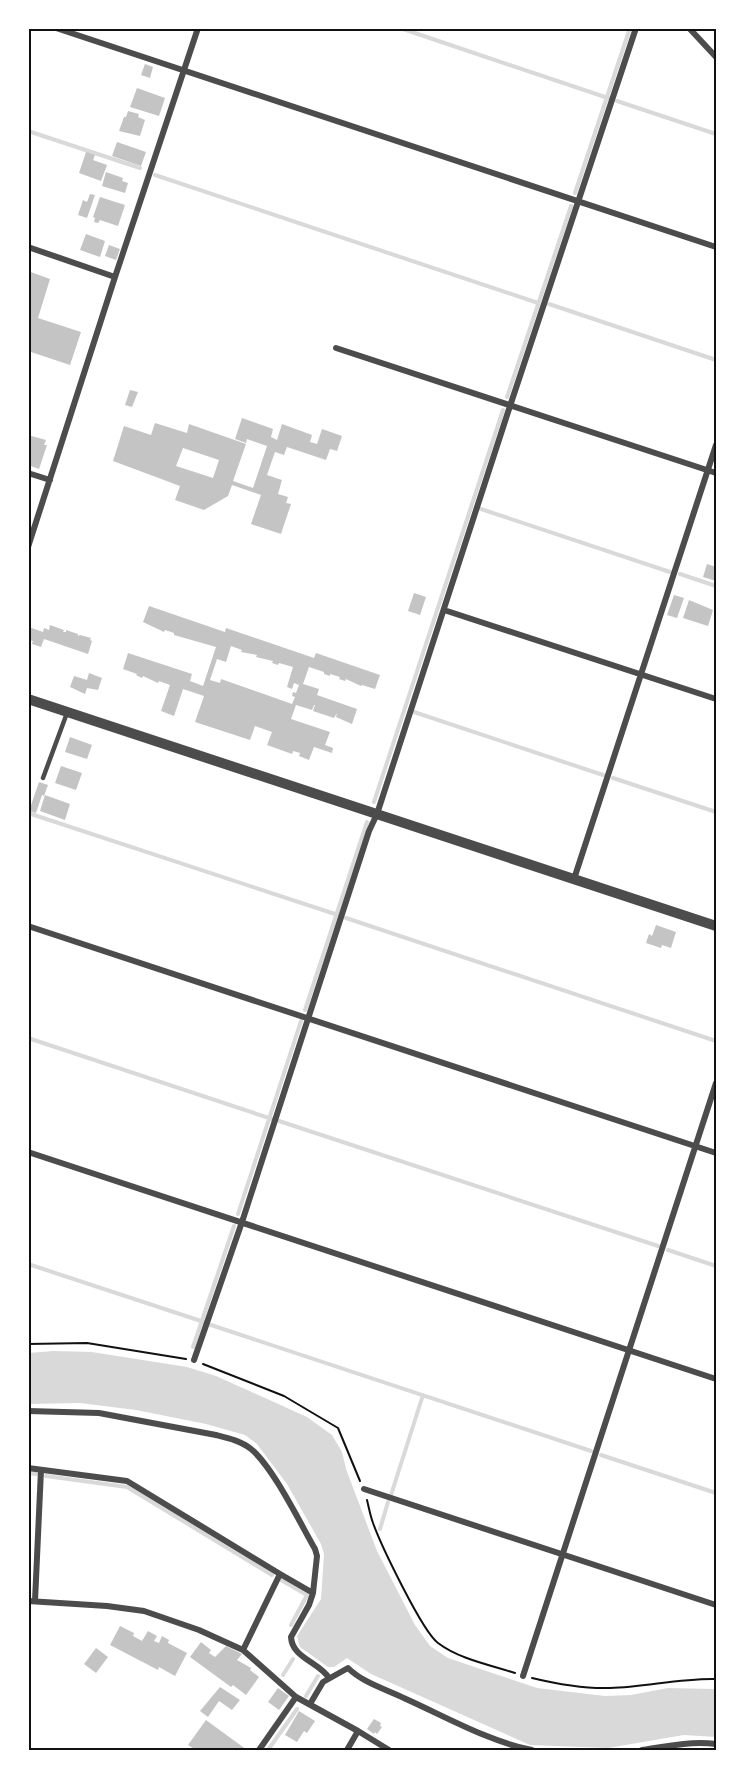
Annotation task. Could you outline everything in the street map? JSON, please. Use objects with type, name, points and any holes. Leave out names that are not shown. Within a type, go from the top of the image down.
[{"type":"street","points":[[56,28],[717,247]]},
{"type":"street","points":[[28,547],[198,28]]},
{"type":"street","points":[[194,1360],[242,1222],[369,831],[377,814],[636,28]]},
{"type":"street","points":[[689,28],[717,57]]},
{"type":"street","points":[[28,247],[115,277]]},
{"type":"street","points":[[336,348],[717,473]]},
{"type":"street","points":[[573,879],[717,445]]},
{"type":"street","points":[[28,473],[50,480]]},
{"type":"street","points":[[444,610],[717,699]]},
{"type":"street","points":[[28,699],[717,926]]},
{"type":"street","points":[[28,926],[717,1153]]},
{"type":"street","points":[[523,1676],[717,1083]]},
{"type":"street","points":[[28,1152],[717,1379]]},
{"type":"street","points":[[28,1411],[99,1413],[216,1435],[235,1440],[251,1450],[272,1475],[315,1549],[317,1556],[313,1593],[291,1641],[298,1653],[325,1673],[328,1678]]},
{"type":"street","points":[[28,1468],[127,1481],[313,1593]]},
{"type":"street","points":[[41,1470],[32,1601],[144,1611],[199,1630],[243,1650],[296,1697],[389,1750]]},
{"type":"street","points":[[364,1489],[717,1605]]},
{"type":"street","points":[[243,1650],[280,1574]]},
{"type":"street","points":[[310,1704],[323,1682],[348,1668],[369,1682],[508,1745],[532,1750]]},
{"type":"street","points":[[259,1750],[296,1697]]},
{"type":"street","points":[[347,1750],[358,1731]]},
{"type":"street","points":[[642,1750],[675,1744],[702,1742],[717,1744]]},
{"type":"lane","points":[[44,778],[68,712]]},
{"type":"path","points":[[28,1344],[87,1343],[194,1360],[284,1396],[338,1428],[364,1489],[373,1523],[403,1586],[425,1628],[435,1641],[449,1651],[523,1676],[561,1685],[610,1688],[690,1678],[717,1679]]},
{"type":"shaded area","points":[[92,1352],[187,1367],[216,1376],[307,1417],[332,1435],[342,1452],[346,1469],[377,1551],[415,1625],[430,1646],[448,1658],[537,1688],[605,1696],[631,1695],[668,1688],[716,1689],[716,1737],[684,1735],[608,1748],[530,1745],[371,1674],[347,1658],[334,1667],[328,1667],[300,1647],[297,1636],[321,1599],[324,1554],[321,1544],[287,1484],[257,1444],[245,1435],[206,1424],[136,1410],[80,1403],[29,1404],[29,1353]]},
{"type":"building","points":[[145,64],[153,67],[150,78],[141,75]]},
{"type":"building","points":[[137,88],[165,98],[159,116],[130,107]]},
{"type":"building","points":[[128,111],[139,114],[138,117],[145,120],[140,136],[119,131]]},
{"type":"building","points":[[117,142],[146,152],[141,166],[112,156]]},
{"type":"building","points":[[86,152],[95,155],[93,160],[107,165],[101,181],[79,173]]},
{"type":"building","points":[[106,172],[123,178],[122,181],[128,183],[125,193],[102,186]]},
{"type":"building","points":[[90,194],[95,195],[87,218],[78,215],[83,200],[87,202]]},
{"type":"building","points":[[100,197],[125,205],[118,226],[100,220],[98,223],[94,222],[93,217]]},
{"type":"building","points":[[86,234],[105,241],[100,257],[80,250]]},
{"type":"building","points":[[109,245],[120,249],[116,260],[105,256]]},
{"type":"building","points":[[28,271],[50,279],[38,318],[81,332],[70,365],[28,351]]},
{"type":"building","points":[[130,390],[138,392],[132,407],[125,405]]},
{"type":"building","points":[[242,418],[273,429],[271,437],[277,440],[282,424],[312,435],[310,442],[317,444],[322,429],[342,436],[337,451],[330,449],[326,460],[287,447],[284,455],[275,452],[267,475],[282,480],[278,494],[288,497],[286,503],[291,504],[281,534],[251,524],[261,495],[232,485],[228,496],[204,510],[175,500],[180,486],[113,461],[124,426],[151,435],[155,423],[187,433],[189,424],[246,444],[233,481],[253,488],[267,446],[247,439],[246,443],[235,439]],"holes":[[[183,448],[219,460],[213,478],[176,466]]]},
{"type":"building","points":[[28,435],[46,440],[44,445],[47,445],[39,469],[28,465]]},
{"type":"building","points":[[707,564],[716,567],[716,581],[703,577]]},
{"type":"building","points":[[414,593],[426,597],[420,615],[408,611]]},
{"type":"building","points":[[674,595],[684,598],[677,618],[667,615]]},
{"type":"building","points":[[689,600],[713,610],[708,626],[683,618]]},
{"type":"building","points":[[149,606],[225,632],[226,628],[314,658],[316,653],[380,675],[375,689],[324,674],[324,672],[309,667],[303,684],[319,689],[317,695],[357,709],[352,724],[336,717],[337,713],[334,718],[313,711],[315,705],[312,710],[296,705],[291,719],[330,732],[325,745],[333,748],[332,753],[314,747],[309,760],[299,756],[300,753],[293,751],[292,754],[267,745],[272,732],[255,726],[250,740],[195,722],[204,696],[183,689],[174,716],[161,711],[170,685],[159,681],[158,683],[143,676],[142,678],[123,669],[128,653],[192,674],[190,681],[203,686],[216,647],[174,635],[165,630],[164,632],[143,622]],"holes":[[[231,646],[242,650],[241,652],[257,655],[256,657],[273,661],[272,663],[293,667],[287,687],[292,689],[294,683],[299,685],[296,693],[293,692],[292,696],[295,697],[292,704],[221,679],[220,683],[210,680],[217,659],[226,662]]]},
{"type":"building","points":[[50,625],[64,630],[63,632],[66,630],[78,636],[91,638],[88,654],[44,639],[41,647],[28,640],[29,627],[43,632],[44,628],[49,630]]},
{"type":"building","points":[[89,673],[102,678],[98,690],[87,688],[85,694],[70,687],[74,676],[87,680]]},
{"type":"building","points":[[70,737],[92,745],[87,759],[65,752]]},
{"type":"building","points":[[61,766],[82,773],[76,790],[55,783]]},
{"type":"building","points":[[39,782],[48,785],[36,813],[29,811]]},
{"type":"building","points":[[45,795],[70,804],[65,820],[40,811]]},
{"type":"building","points":[[656,925],[676,932],[671,948],[662,945],[661,948],[646,943],[649,934],[652,936]]},
{"type":"building","points":[[120,1626],[134,1633],[133,1636],[142,1641],[148,1631],[157,1636],[154,1641],[159,1643],[162,1636],[169,1640],[168,1643],[187,1653],[175,1676],[159,1667],[158,1670],[110,1645]]},
{"type":"building","points":[[201,1642],[211,1650],[209,1653],[215,1657],[226,1646],[242,1654],[237,1660],[251,1668],[250,1670],[259,1677],[246,1695],[233,1685],[231,1687],[190,1657]]},
{"type":"building","points":[[96,1648],[108,1657],[96,1673],[84,1664]]},
{"type":"building","points":[[220,1687],[240,1700],[232,1710],[219,1701],[208,1717],[200,1711]]},
{"type":"building","points":[[278,1688],[289,1696],[279,1710],[268,1702]]},
{"type":"building","points":[[299,1711],[315,1721],[307,1733],[304,1731],[297,1742],[285,1735]]},
{"type":"building","points":[[374,1719],[381,1723],[382,1727],[377,1734],[367,1729]]},
{"type":"building","points":[[206,1720],[247,1750],[196,1750],[188,1745]]},
{"type":"waterway","points":[[400,28],[608,98]]},
{"type":"waterway","points":[[575,193],[630,28]]},
{"type":"waterway","points":[[617,101],[716,134]]},
{"type":"waterway","points":[[28,131],[140,168]]},
{"type":"waterway","points":[[155,175],[538,303]]},
{"type":"waterway","points":[[507,397],[571,206]]},
{"type":"waterway","points":[[549,304],[716,360]]},
{"type":"waterway","points":[[374,802],[503,410]]},
{"type":"waterway","points":[[481,509],[670,572]]},
{"type":"waterway","points":[[680,574],[716,586]]},
{"type":"waterway","points":[[414,712],[603,775]]},
{"type":"waterway","points":[[613,778],[716,812]]},
{"type":"waterway","points":[[28,813],[338,915]]},
{"type":"waterway","points":[[305,1010],[367,822]]},
{"type":"waterway","points":[[346,918],[716,1041]]},
{"type":"waterway","points":[[238,1214],[301,1021]]},
{"type":"waterway","points":[[28,1038],[272,1119]]},
{"type":"waterway","points":[[279,1121],[658,1246]]},
{"type":"waterway","points":[[193,1347],[234,1226]]},
{"type":"waterway","points":[[668,1250],[716,1266]]},
{"type":"waterway","points":[[28,1264],[204,1322]]},
{"type":"waterway","points":[[211,1325],[591,1451]]},
{"type":"waterway","points":[[391,1495],[423,1395]]},
{"type":"waterway","points":[[601,1455],[716,1493]]},
{"type":"waterway","points":[[28,1473],[36,1474]]},
{"type":"waterway","points":[[46,1476],[127,1487],[272,1575]]},
{"type":"waterway","points":[[380,1529],[388,1502]]},
{"type":"waterway","points":[[281,1580],[307,1595],[291,1625]]},
{"type":"waterway","points":[[283,1675],[293,1659]]},
{"type":"waterway","points":[[306,1696],[318,1676]]},
{"type":"waterway","points":[[268,1750],[297,1709]]}]
